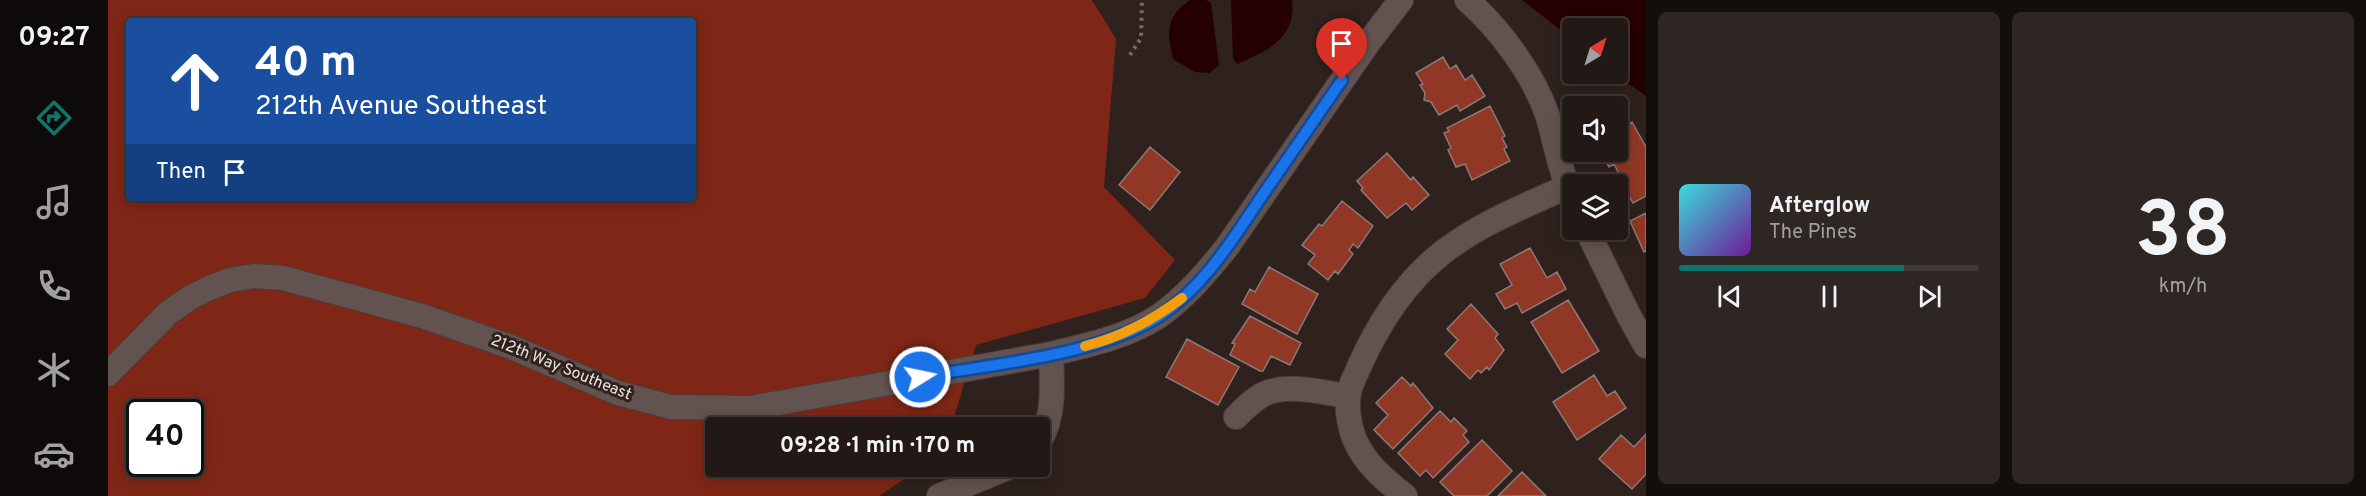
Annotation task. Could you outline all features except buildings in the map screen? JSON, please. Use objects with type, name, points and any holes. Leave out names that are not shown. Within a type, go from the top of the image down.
[{"type":"street","name":"212th Way Southeast","points":[[108,374],[168,313],[207,289],[230,280],[254,276],[284,278],[422,316],[512,347],[618,393],[671,407],[750,408],[1051,354],[1095,343],[1158,317],[1189,291],[1227,247],[1401,0]]},
{"type":"street","points":[[1467,0],[1507,43],[1528,75],[1547,115],[1565,174]]},
{"type":"street","points":[[1405,496],[1374,470],[1361,453],[1349,418],[1348,396],[1380,323],[1417,277],[1442,254],[1493,220],[1562,195]]},
{"type":"street","points":[[1592,240],[1646,346]]},
{"type":"street","points":[[1050,417],[1051,354]]},
{"type":"street","points":[[1236,417],[1251,402],[1268,392],[1288,389],[1348,396]]},
{"type":"street","points":[[939,496],[981,487],[996,477]]},
{"type":"path","points":[[1130,55],[1142,38],[1142,0]]},
{"type":"shaded area","points":[[108,0],[1092,0],[1116,39],[1104,187],[1175,260],[1145,298],[976,345],[954,417],[705,417],[705,477],[907,477],[879,496],[108,496]]},
{"type":"shaded area","points":[[1190,0],[1206,0],[1211,3],[1219,65],[1210,73],[1195,72],[1173,59],[1169,33],[1172,19]]},
{"type":"shaded area","points":[[1231,0],[1292,0],[1290,24],[1285,34],[1269,48],[1237,64],[1233,58]]},
{"type":"shaded area","points":[[1522,0],[1646,0],[1646,96],[1628,83],[1628,18],[1562,18],[1562,31]]},
{"type":"slow traffic","points":[[1085,346],[1158,317],[1182,298]]},
{"type":"route","points":[[920,377],[1051,354],[1095,343],[1158,317],[1182,298],[1227,247],[1342,80]]}]
